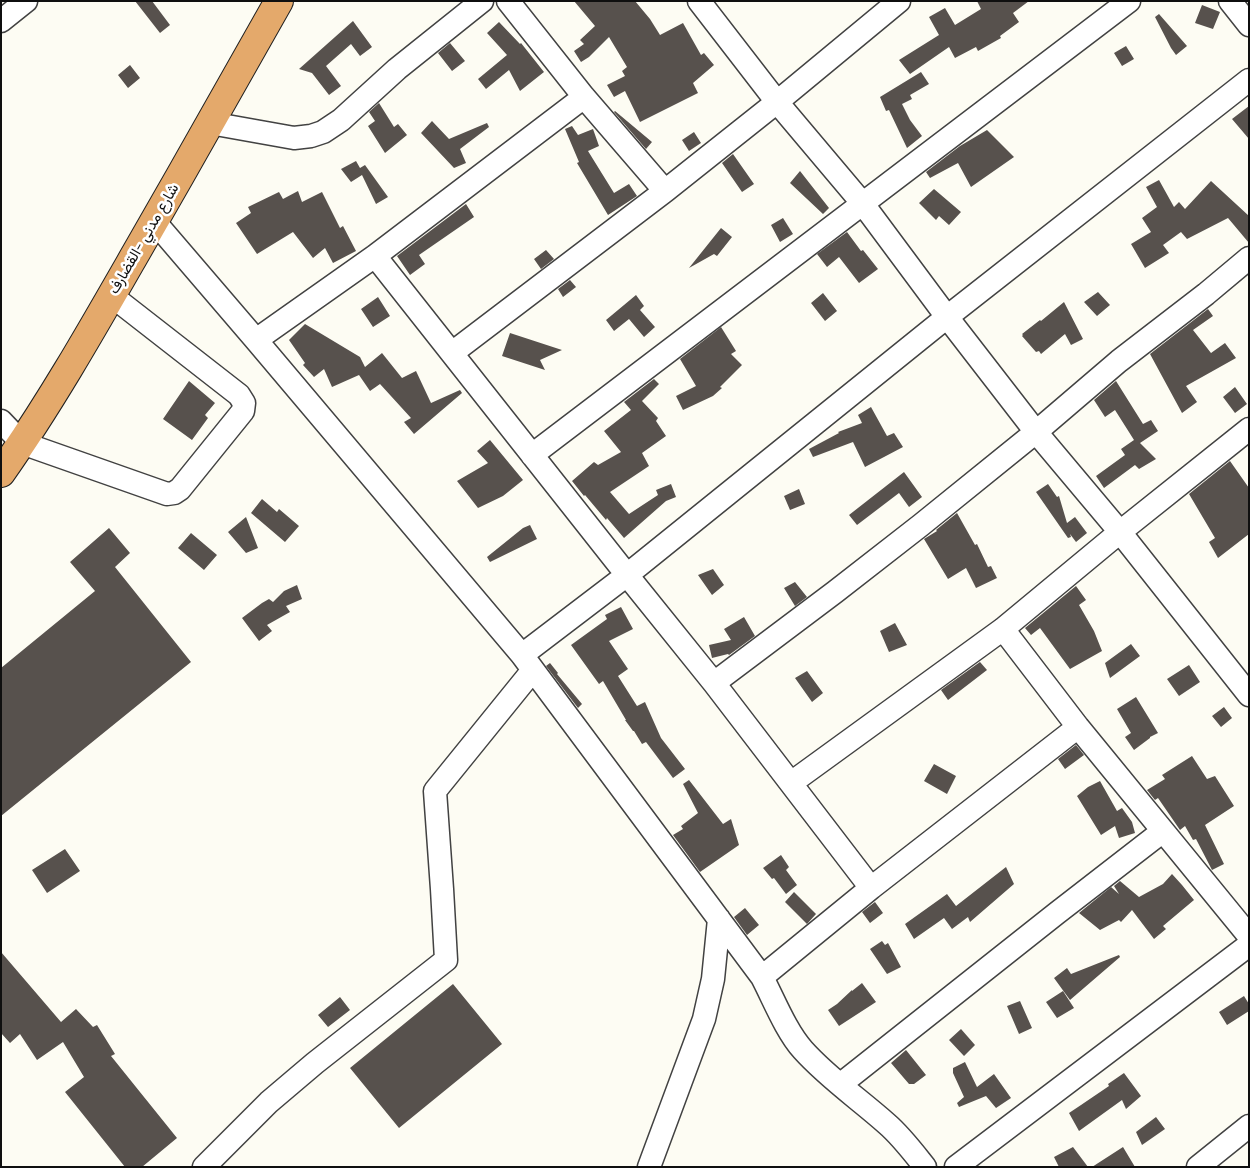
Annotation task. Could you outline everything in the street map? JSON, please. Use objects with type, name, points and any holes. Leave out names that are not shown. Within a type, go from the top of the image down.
[{"type":"highway","name":"شارع مدني -القضارف","points":[[1,473],[47,404],[112,296],[279,1]]},
{"type":"street","points":[[1,21],[26,1]]},
{"type":"street","points":[[210,123],[294,138],[323,132],[341,120],[397,70],[482,1]]},
{"type":"street","points":[[508,1],[584,98],[665,191]]},
{"type":"street","points":[[699,1],[777,102],[863,204],[1036,432],[1120,532],[1249,695]]},
{"type":"street","points":[[532,455],[1129,1]]},
{"type":"street","points":[[1230,1],[1249,25]]},
{"type":"street","points":[[452,353],[665,191],[777,102],[893,3]]},
{"type":"street","points":[[204,1167],[269,1102],[446,960],[435,791],[527,663],[627,575],[948,317],[1249,80]]},
{"type":"street","points":[[256,340],[375,256],[584,98]]},
{"type":"street","points":[[154,221],[527,663],[762,977],[790,1034],[802,1050],[888,1125],[906,1143],[925,1167]]},
{"type":"street","points":[[375,256],[714,683],[871,888]]},
{"type":"street","points":[[714,683],[921,525],[1036,432],[1119,361],[1206,294],[1249,258]]},
{"type":"street","points":[[1,421],[22,443],[167,494],[174,493],[180,489],[243,410],[244,403],[239,395],[112,296]]},
{"type":"street","points":[[791,783],[1003,629],[1120,532],[1245,438]]},
{"type":"street","points":[[1003,629],[1078,728],[1249,936]]},
{"type":"street","points":[[762,977],[871,888],[1078,728]]},
{"type":"street","points":[[841,1084],[1163,831]]},
{"type":"street","points":[[649,1167],[704,1019],[713,978],[719,920]]},
{"type":"street","points":[[956,1167],[1249,945]]},
{"type":"street","points":[[1198,1167],[1249,1126]]},
{"type":"building","points":[[135,1],[152,1],[170,25],[160,33]]},
{"type":"building","points":[[574,1],[635,1],[660,35],[683,23],[701,55],[704,53],[714,65],[693,83],[698,93],[640,122],[625,91],[614,97],[607,85],[625,76],[622,71],[627,67],[609,37],[589,57],[581,62],[574,51],[584,44],[580,40],[595,26]]},
{"type":"building","points":[[977,1],[1029,1],[1013,13],[1019,22],[1000,36],[1001,38],[978,51],[976,47],[955,58],[949,47],[910,74],[899,60],[939,35],[929,17],[945,8],[955,25],[981,9]]},
{"type":"building","points":[[1202,5],[1220,12],[1213,29],[1195,23]]},
{"type":"building","points":[[1159,14],[1187,46],[1176,55],[1155,17]]},
{"type":"building","points":[[353,21],[372,47],[360,56],[351,44],[326,66],[341,86],[329,95],[312,73],[299,69]]},
{"type":"building","points":[[499,22],[521,43],[544,72],[520,91],[509,70],[486,89],[478,79],[507,55],[487,33]]},
{"type":"building","points":[[450,43],[465,61],[452,71],[438,53]]},
{"type":"building","points":[[1126,46],[1134,59],[1122,66],[1114,53]]},
{"type":"building","points":[[130,65],[140,78],[128,88],[118,75]]},
{"type":"building","points":[[921,72],[929,84],[910,95],[912,99],[902,104],[910,120],[922,136],[907,148],[889,110],[886,111],[880,97]]},
{"type":"building","points":[[379,103],[394,127],[398,124],[407,135],[385,153],[368,126],[375,121],[369,112]]},
{"type":"building","points":[[1249,106],[1249,139],[1232,119]]},
{"type":"building","points":[[614,112],[652,142],[646,149]]},
{"type":"building","points":[[432,121],[449,139],[487,123],[489,127],[460,149],[466,163],[454,168],[421,133]]},
{"type":"building","points":[[572,126],[578,135],[593,129],[599,146],[588,151],[614,193],[629,184],[637,196],[608,215],[577,163],[579,162],[565,129]]},
{"type":"building","points":[[987,130],[1014,157],[971,187],[958,163],[930,178],[926,172],[960,146]]},
{"type":"building","points":[[694,132],[701,143],[689,151],[682,140]]},
{"type":"building","points":[[733,154],[754,184],[742,192],[722,163]]},
{"type":"building","points":[[356,161],[360,168],[365,165],[388,197],[376,204],[362,175],[351,182],[341,169]]},
{"type":"building","points":[[800,171],[829,208],[823,214],[790,183]]},
{"type":"building","points":[[1159,180],[1174,207],[1179,202],[1185,209],[1211,181],[1249,216],[1249,243],[1228,218],[1187,239],[1181,232],[1163,245],[1169,253],[1145,268],[1131,244],[1151,232],[1142,218],[1157,207],[1146,187]]},
{"type":"building","points":[[934,189],[961,212],[949,225],[939,216],[936,220],[919,203]]},
{"type":"building","points":[[298,191],[302,202],[322,192],[340,228],[343,226],[356,251],[333,263],[325,248],[313,258],[293,232],[257,254],[236,223],[251,213],[248,207],[279,192],[283,199]]},
{"type":"building","points":[[466,204],[474,217],[419,255],[425,264],[410,275],[397,256]]},
{"type":"building","points":[[783,218],[793,234],[780,242],[771,225]]},
{"type":"building","points":[[721,228],[732,237],[717,256],[714,254],[689,268]]},
{"type":"building","points":[[847,232],[878,269],[859,283],[839,257],[827,267],[817,254]]},
{"type":"building","points":[[546,250],[554,259],[541,269],[534,259]]},
{"type":"building","points":[[570,280],[576,287],[563,297],[558,289]]},
{"type":"building","points":[[1098,292],[1110,305],[1097,316],[1084,302]]},
{"type":"building","points":[[823,293],[837,311],[825,321],[811,303]]},
{"type":"building","points":[[636,295],[644,306],[640,310],[655,327],[644,337],[629,319],[614,331],[606,320]]},
{"type":"building","points":[[378,297],[390,316],[373,327],[361,309]]},
{"type":"building","points":[[1064,302],[1083,339],[1071,345],[1065,334],[1041,354],[1039,351],[1036,352],[1022,334]]},
{"type":"building","points":[[1208,309],[1213,316],[1193,330],[1211,353],[1225,343],[1236,358],[1186,386],[1197,402],[1182,413],[1150,354]]},
{"type":"building","points":[[305,324],[360,357],[365,367],[382,353],[402,378],[416,371],[431,403],[460,390],[462,393],[414,434],[404,422],[411,418],[380,384],[370,391],[359,375],[332,387],[324,369],[314,377],[303,365],[305,363],[289,340]]},
{"type":"building","points":[[721,327],[736,351],[731,354],[742,365],[713,396],[683,410],[676,396],[696,386],[680,359]]},
{"type":"building","points":[[510,333],[562,350],[540,360],[545,370],[502,356]]},
{"type":"building","points":[[654,379],[659,384],[642,401],[658,418],[656,421],[666,436],[642,453],[649,466],[610,492],[629,514],[658,495],[656,490],[671,484],[676,497],[666,501],[624,538],[572,481],[594,462],[598,465],[621,452],[604,431],[631,410],[624,402]]},
{"type":"building","points":[[189,381],[215,403],[205,415],[208,418],[192,440],[163,419]]},
{"type":"building","points":[[1116,381],[1143,424],[1151,420],[1158,431],[1140,443],[1156,459],[1139,469],[1135,465],[1104,488],[1096,476],[1125,455],[1121,449],[1134,440],[1115,410],[1105,417],[1094,400]]},
{"type":"building","points":[[1235,387],[1247,404],[1235,413],[1223,397]]},
{"type":"building","points":[[871,407],[887,436],[894,433],[903,447],[865,467],[853,442],[813,457],[809,449],[838,432],[862,423],[858,415]]},
{"type":"building","points":[[490,440],[523,480],[503,496],[478,508],[457,481],[488,463],[477,451]]},
{"type":"building","points":[[1230,461],[1249,488],[1249,534],[1218,558],[1209,542],[1215,538],[1189,494]]},
{"type":"building","points":[[904,472],[922,497],[909,507],[899,493],[857,525],[849,515]]},
{"type":"building","points":[[1048,484],[1057,497],[1059,496],[1067,523],[1075,517],[1087,533],[1076,542],[1070,534],[1071,537],[1068,538],[1036,492]]},
{"type":"building","points":[[799,489],[805,504],[790,510],[784,496]]},
{"type":"building","points":[[262,499],[277,512],[279,509],[299,526],[285,542],[251,513]]},
{"type":"building","points":[[957,513],[975,545],[977,544],[988,567],[991,566],[997,578],[976,588],[966,568],[948,579],[924,539],[937,531]]},
{"type":"building","points":[[246,517],[258,548],[246,553],[228,532]]},
{"type":"building","points":[[530,525],[537,539],[490,562],[487,557],[523,528]]},
{"type":"building","points":[[109,528],[130,553],[115,567],[191,662],[1,816],[1,668],[95,591],[70,562]]},
{"type":"building","points":[[191,533],[217,555],[204,570],[178,548]]},
{"type":"building","points":[[713,569],[724,585],[712,595],[698,575]]},
{"type":"building","points":[[795,582],[807,597],[795,606],[784,588]]},
{"type":"building","points":[[297,585],[302,599],[286,606],[290,612],[267,625],[272,631],[259,641],[242,618],[262,603],[269,599],[273,602],[284,591]]},
{"type":"building","points":[[1076,586],[1086,600],[1079,605],[1094,631],[1102,651],[1070,669],[1040,628],[1031,635],[1025,628]]},
{"type":"building","points":[[621,607],[633,629],[609,641],[628,669],[618,676],[637,706],[645,702],[661,738],[685,769],[673,778],[646,742],[642,744],[625,720],[603,681],[599,684],[571,645],[607,619],[605,615]]},
{"type":"building","points":[[744,617],[755,636],[729,655],[712,658],[709,645],[731,640],[724,629]]},
{"type":"building","points":[[895,623],[907,645],[889,652],[880,631]]},
{"type":"building","points":[[1131,644],[1140,656],[1110,678],[1105,663]]},
{"type":"building","points":[[980,662],[987,670],[948,700],[941,690]]},
{"type":"building","points":[[550,663],[582,704],[578,708],[546,666]]},
{"type":"building","points":[[1189,665],[1200,682],[1179,696],[1167,679]]},
{"type":"building","points":[[807,671],[823,693],[812,702],[795,678]]},
{"type":"building","points":[[1136,697],[1158,733],[1134,750],[1125,737],[1131,733],[1117,709]]},
{"type":"building","points":[[1224,707],[1232,718],[1221,727],[1212,716]]},
{"type":"building","points":[[1076,745],[1084,755],[1065,769],[1058,759]]},
{"type":"building","points":[[1192,756],[1207,779],[1215,776],[1234,806],[1205,825],[1224,864],[1212,870],[1196,839],[1193,840],[1185,826],[1180,830],[1158,798],[1155,800],[1147,790],[1165,779],[1162,775]]},
{"type":"building","points":[[934,764],[956,776],[947,794],[924,781]]},
{"type":"building","points":[[689,780],[723,824],[731,819],[739,845],[700,872],[673,835],[683,829],[681,826],[698,813],[683,784]]},
{"type":"building","points":[[1100,781],[1117,811],[1122,808],[1132,822],[1135,833],[1119,838],[1115,826],[1101,835],[1077,796],[1088,787]]},
{"type":"building","points":[[65,849],[80,871],[47,893],[32,870]]},
{"type":"building","points":[[781,855],[789,867],[786,870],[797,885],[786,894],[774,878],[772,879],[763,868]]},
{"type":"building","points":[[1006,867],[1014,884],[970,922],[968,917],[952,929],[944,918],[914,939],[905,924],[947,894],[956,906]]},
{"type":"building","points":[[1172,874],[1194,900],[1163,926],[1166,929],[1154,939],[1132,910],[1121,922],[1119,920],[1100,930],[1079,913],[1111,887],[1119,894],[1114,886],[1120,881],[1139,897],[1163,884]]},
{"type":"building","points":[[794,892],[816,914],[807,924],[785,902]]},
{"type":"building","points":[[875,902],[883,913],[870,923],[862,912]]},
{"type":"building","points":[[745,908],[759,925],[747,935],[734,917]]},
{"type":"building","points":[[882,941],[885,945],[888,943],[901,967],[887,974],[870,949]]},
{"type":"building","points":[[1,952],[61,1022],[76,1009],[93,1027],[97,1025],[115,1054],[111,1056],[177,1138],[142,1167],[125,1167],[65,1092],[84,1077],[63,1042],[37,1060],[20,1034],[10,1043],[1,1033]]},
{"type":"building","points":[[1119,955],[1120,957],[1070,1000],[1054,978],[1067,968],[1071,974]]},
{"type":"building","points":[[862,983],[876,1002],[839,1026],[828,1010]]},
{"type":"building","points":[[453,984],[502,1044],[399,1128],[350,1068]]},
{"type":"building","points":[[1063,991],[1074,1008],[1057,1018],[1046,1002]]},
{"type":"building","points":[[1244,996],[1249,1004],[1249,1011],[1227,1025],[1219,1012]]},
{"type":"building","points":[[340,997],[350,1010],[328,1027],[318,1015]]},
{"type":"building","points":[[1020,1001],[1032,1028],[1019,1034],[1007,1006]]},
{"type":"building","points":[[961,1029],[975,1045],[964,1056],[949,1040]]},
{"type":"building","points":[[906,1050],[926,1075],[914,1084],[909,1084],[891,1063]]},
{"type":"building","points":[[965,1062],[977,1087],[994,1074],[1011,1098],[996,1108],[986,1096],[959,1107],[957,1103],[964,1097],[953,1073],[953,1068]]},
{"type":"building","points":[[1124,1073],[1141,1096],[1126,1109],[1122,1100],[1079,1131],[1069,1113],[1109,1086],[1108,1084]]},
{"type":"building","points":[[1156,1117],[1165,1129],[1142,1145],[1136,1132]]},
{"type":"building","points":[[1073,1147],[1088,1167],[1059,1167],[1054,1157]]},
{"type":"building","points":[[1123,1147],[1135,1167],[1092,1167]]}]
